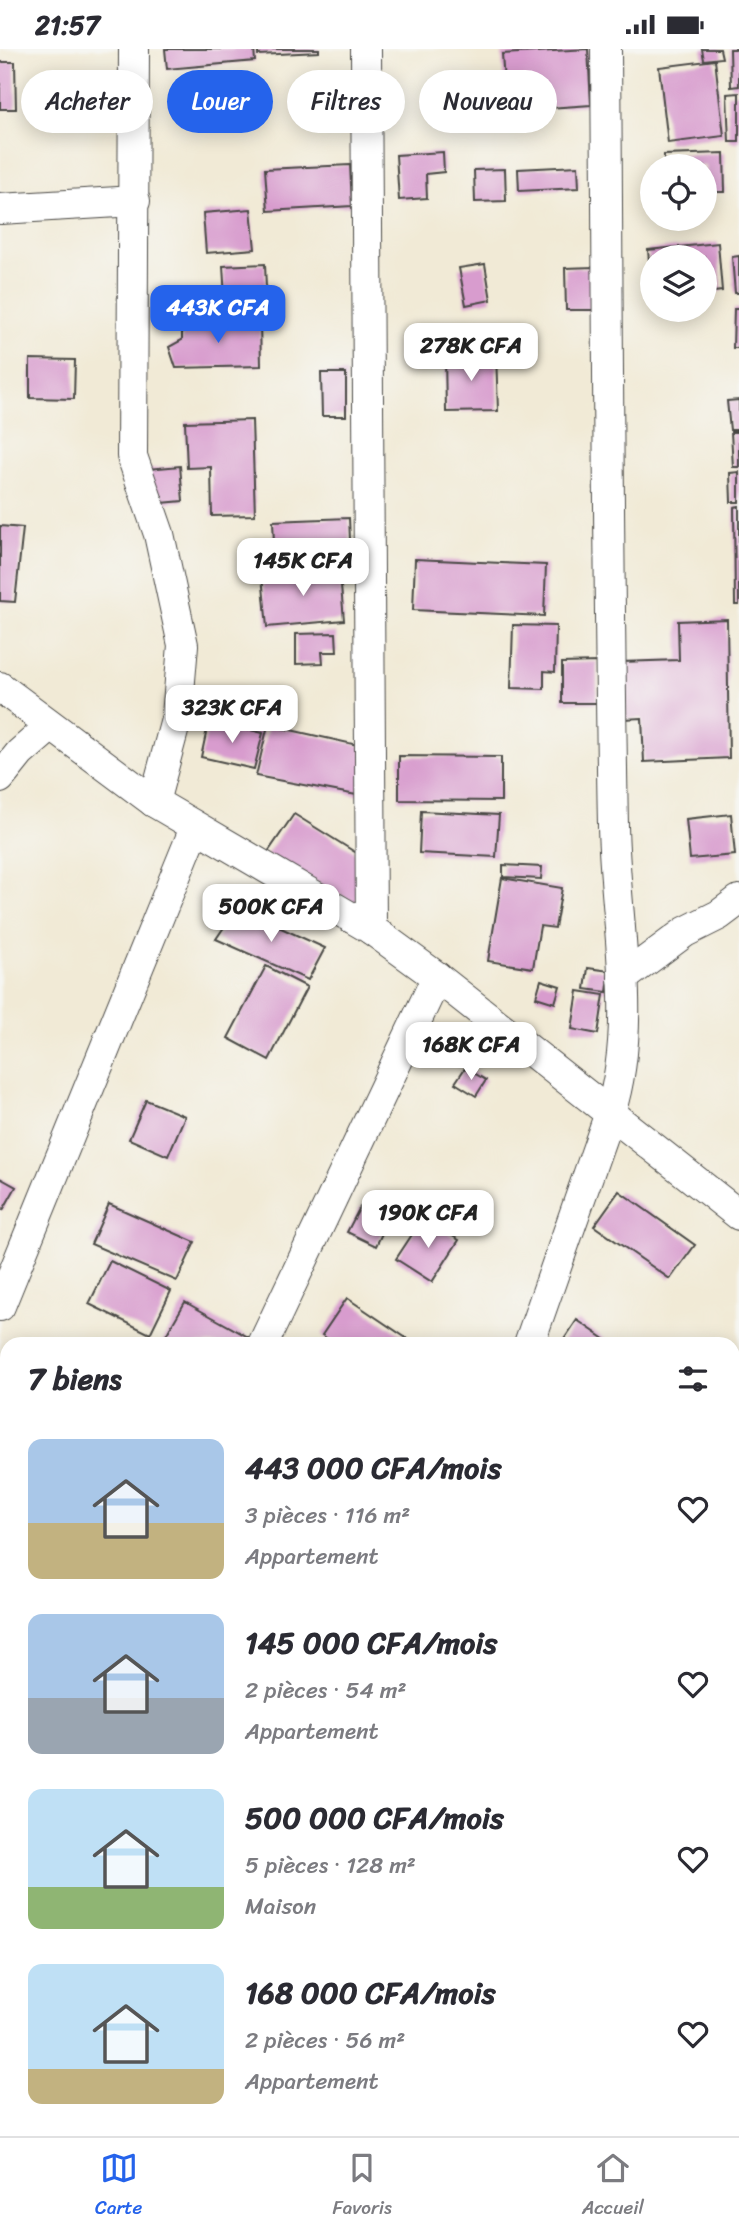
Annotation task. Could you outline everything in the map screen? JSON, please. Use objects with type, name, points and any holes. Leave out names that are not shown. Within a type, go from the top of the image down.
[{"type":"street","points":[[134,49],[132,456],[162,546],[183,645],[177,716],[154,802]]},
{"type":"street","points":[[366,49],[371,929]]},
{"type":"street","points":[[531,1337],[619,1085],[622,978],[613,829],[606,49]]},
{"type":"street","points":[[0,209],[135,201]]},
{"type":"street","points":[[0,687],[154,802],[371,929],[437,977],[739,1215]]},
{"type":"street","points":[[0,778],[20,753],[51,726]]},
{"type":"street","points":[[0,1306],[195,828]]},
{"type":"street","points":[[622,978],[685,932],[719,915],[739,900]]},
{"type":"street","points":[[266,1337],[437,977]]},
{"type":"building","points":[[165,49],[254,49],[255,61],[167,69]]},
{"type":"building","points":[[258,49],[319,49],[319,52],[258,55]]},
{"type":"building","points":[[588,49],[591,105],[557,107],[557,70],[503,70],[502,54]]},
{"type":"building","points":[[702,49],[720,49],[722,58],[704,60]]},
{"type":"building","points":[[730,49],[739,49],[739,86],[731,87]]},
{"type":"building","points":[[715,60],[724,136],[668,143],[659,67]]},
{"type":"building","points":[[0,62],[15,62],[16,109],[0,109]]},
{"type":"building","points":[[739,93],[739,142],[729,142],[727,94]]},
{"type":"building","points":[[443,152],[444,172],[426,174],[427,198],[399,200],[396,155]]},
{"type":"building","points":[[724,153],[725,192],[717,192],[717,154],[694,154]]},
{"type":"building","points":[[350,165],[352,206],[268,211],[265,169]]},
{"type":"building","points":[[578,166],[579,188],[519,191],[518,169]]},
{"type":"building","points":[[505,169],[506,201],[475,202],[474,170]]},
{"type":"building","points":[[251,209],[255,249],[206,253],[203,213]]},
{"type":"building","points":[[718,243],[722,291],[717,292],[717,245],[698,245]]},
{"type":"building","points":[[739,256],[739,293],[735,293],[732,257]]},
{"type":"building","points":[[265,264],[267,312],[226,314],[223,266]]},
{"type":"building","points":[[485,264],[491,300],[466,305],[459,268]]},
{"type":"building","points":[[594,267],[595,310],[566,310],[565,268]]},
{"type":"building","points":[[734,309],[739,309],[739,348],[733,348]]},
{"type":"building","points":[[260,321],[261,366],[176,368],[169,347],[182,340],[182,322]]},
{"type":"building","points":[[496,353],[498,411],[446,412],[445,355]]},
{"type":"building","points":[[30,359],[75,360],[74,399],[30,398]]},
{"type":"building","points":[[321,373],[346,373],[346,416],[322,416]]},
{"type":"building","points":[[739,400],[739,430],[730,430],[727,401]]},
{"type":"building","points":[[252,420],[255,515],[212,516],[211,467],[187,468],[185,422]]},
{"type":"building","points":[[731,432],[739,432],[739,467],[733,467]]},
{"type":"building","points":[[180,466],[183,501],[151,504],[148,469]]},
{"type":"building","points":[[739,472],[739,502],[731,502],[730,473]]},
{"type":"building","points":[[739,506],[739,605],[735,605],[734,507]]},
{"type":"building","points":[[349,518],[351,561],[275,564],[273,521]]},
{"type":"building","points":[[0,526],[23,528],[15,602],[0,601]]},
{"type":"building","points":[[415,559],[546,565],[544,616],[413,610]]},
{"type":"building","points":[[328,570],[329,576],[340,575],[344,620],[267,627],[262,576]]},
{"type":"building","points":[[727,619],[729,758],[644,762],[642,718],[623,719],[621,662],[679,660],[678,621]]},
{"type":"building","points":[[513,625],[556,626],[555,672],[544,671],[544,689],[511,688]]},
{"type":"building","points":[[336,633],[337,652],[322,652],[323,663],[296,664],[296,634]]},
{"type":"building","points":[[597,662],[597,703],[562,703],[562,663]]},
{"type":"building","points":[[209,720],[263,733],[254,769],[201,757]]},
{"type":"building","points":[[268,725],[362,746],[367,797],[256,776]]},
{"type":"building","points":[[399,756],[501,757],[501,801],[399,800]]},
{"type":"building","points":[[421,811],[499,815],[496,857],[419,853]]},
{"type":"building","points":[[294,814],[358,854],[357,904],[266,855]]},
{"type":"building","points":[[731,814],[735,855],[690,859],[686,819]]},
{"type":"building","points":[[503,865],[542,867],[541,879],[503,877]]},
{"type":"building","points":[[502,878],[562,888],[555,928],[540,926],[533,968],[488,961]]},
{"type":"building","points":[[237,908],[325,948],[308,980],[216,939]]},
{"type":"building","points":[[266,966],[307,987],[269,1060],[228,1038]]},
{"type":"building","points":[[588,968],[610,971],[607,992],[585,989]]},
{"type":"building","points":[[541,980],[560,986],[555,1003],[536,997]]},
{"type":"building","points":[[578,991],[604,995],[598,1034],[572,1029]]},
{"type":"building","points":[[465,1068],[486,1080],[476,1096],[455,1083]]},
{"type":"building","points":[[146,1100],[185,1116],[168,1156],[129,1139]]},
{"type":"building","points":[[0,1178],[16,1187],[3,1210],[0,1208]]},
{"type":"building","points":[[619,1191],[695,1245],[670,1279],[594,1226]]},
{"type":"building","points":[[109,1204],[195,1242],[177,1281],[91,1244]]},
{"type":"building","points":[[360,1207],[388,1221],[376,1246],[347,1232]]},
{"type":"building","points":[[423,1218],[459,1240],[432,1282],[396,1259]]},
{"type":"building","points":[[110,1261],[171,1291],[150,1334],[89,1304]]},
{"type":"building","points":[[347,1298],[405,1337],[325,1337],[322,1335]]},
{"type":"building","points":[[185,1302],[248,1337],[165,1337]]},
{"type":"building","points":[[577,1320],[602,1337],[566,1337]]}]
